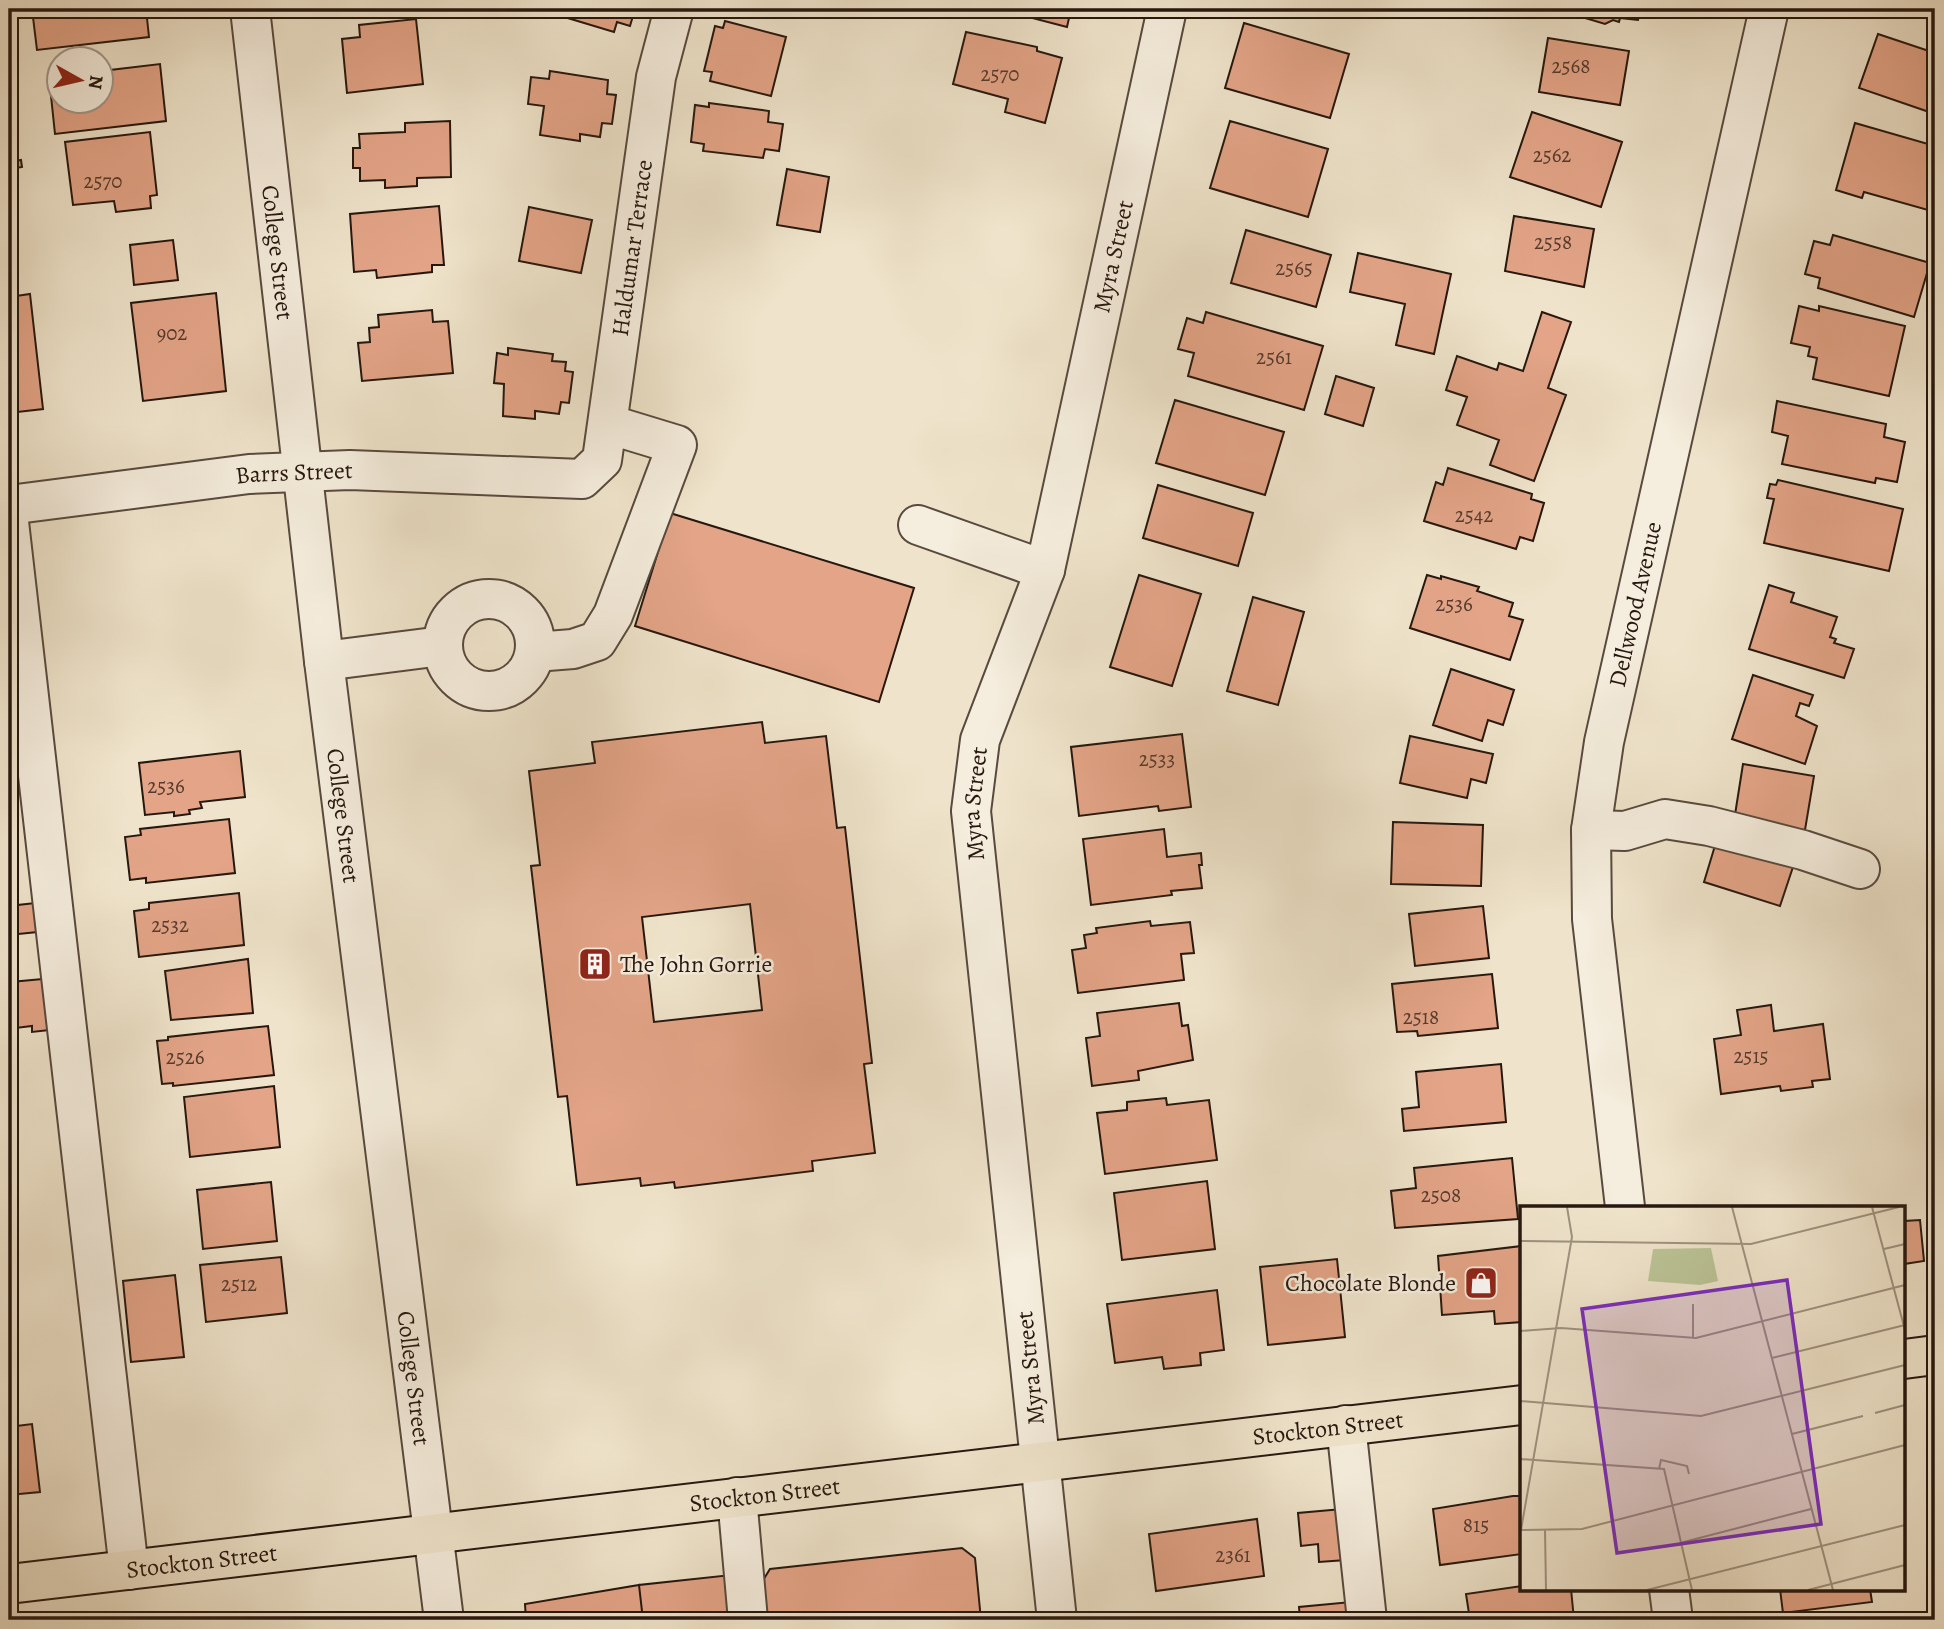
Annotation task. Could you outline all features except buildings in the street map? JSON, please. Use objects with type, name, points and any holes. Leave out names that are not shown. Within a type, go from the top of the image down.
[{"type":"main road","points":[[1906,1359],[1935,1355]]},
{"type":"main road","name":"Stockton Street","points":[[9,1584],[1520,1405]]},
{"type":"street","name":"College Street","points":[[250,9],[324,661],[444,1620]]},
{"type":"street","name":"Haldumar Terrace","points":[[582,479],[602,460],[656,77],[674,9]]},
{"type":"street","name":"Myra Street","points":[[1057,1620],[971,811],[980,740],[1045,570],[1167,9]]},
{"type":"street","name":"Dellwood Avenue","points":[[1625,1206],[1592,919],[1591,830],[1604,742],[1769,9]]},
{"type":"street","points":[[535,652],[573,649],[597,641],[614,615],[677,445],[608,424]]},
{"type":"street","name":"Barrs Street","points":[[9,505],[248,474],[351,470],[582,479]]},
{"type":"street","points":[[9,522],[129,1570]]},
{"type":"street","points":[[918,525],[1045,570]]},
{"type":"street","points":[[491,598],[507,602],[524,616],[534,636],[535,652],[521,679],[508,688],[493,691],[478,690],[458,680],[445,662],[442,646],[444,631],[452,617],[476,600],[491,598]]},
{"type":"street","points":[[324,661],[442,646]]},
{"type":"street","points":[[1591,830],[1625,831],[1665,820],[1676,821],[1803,850],[1860,869]]},
{"type":"street","points":[[1346,1425],[1367,1620]]},
{"type":"street","points":[[737,1497],[748,1620]]},
{"type":"street","points":[[1669,1590],[1673,1620]]},
{"type":"place","name":"The John Gorrie","points":[[595,964]]},
{"type":"place","name":"Chocolate Blonde","points":[[1481,1283]]}]
